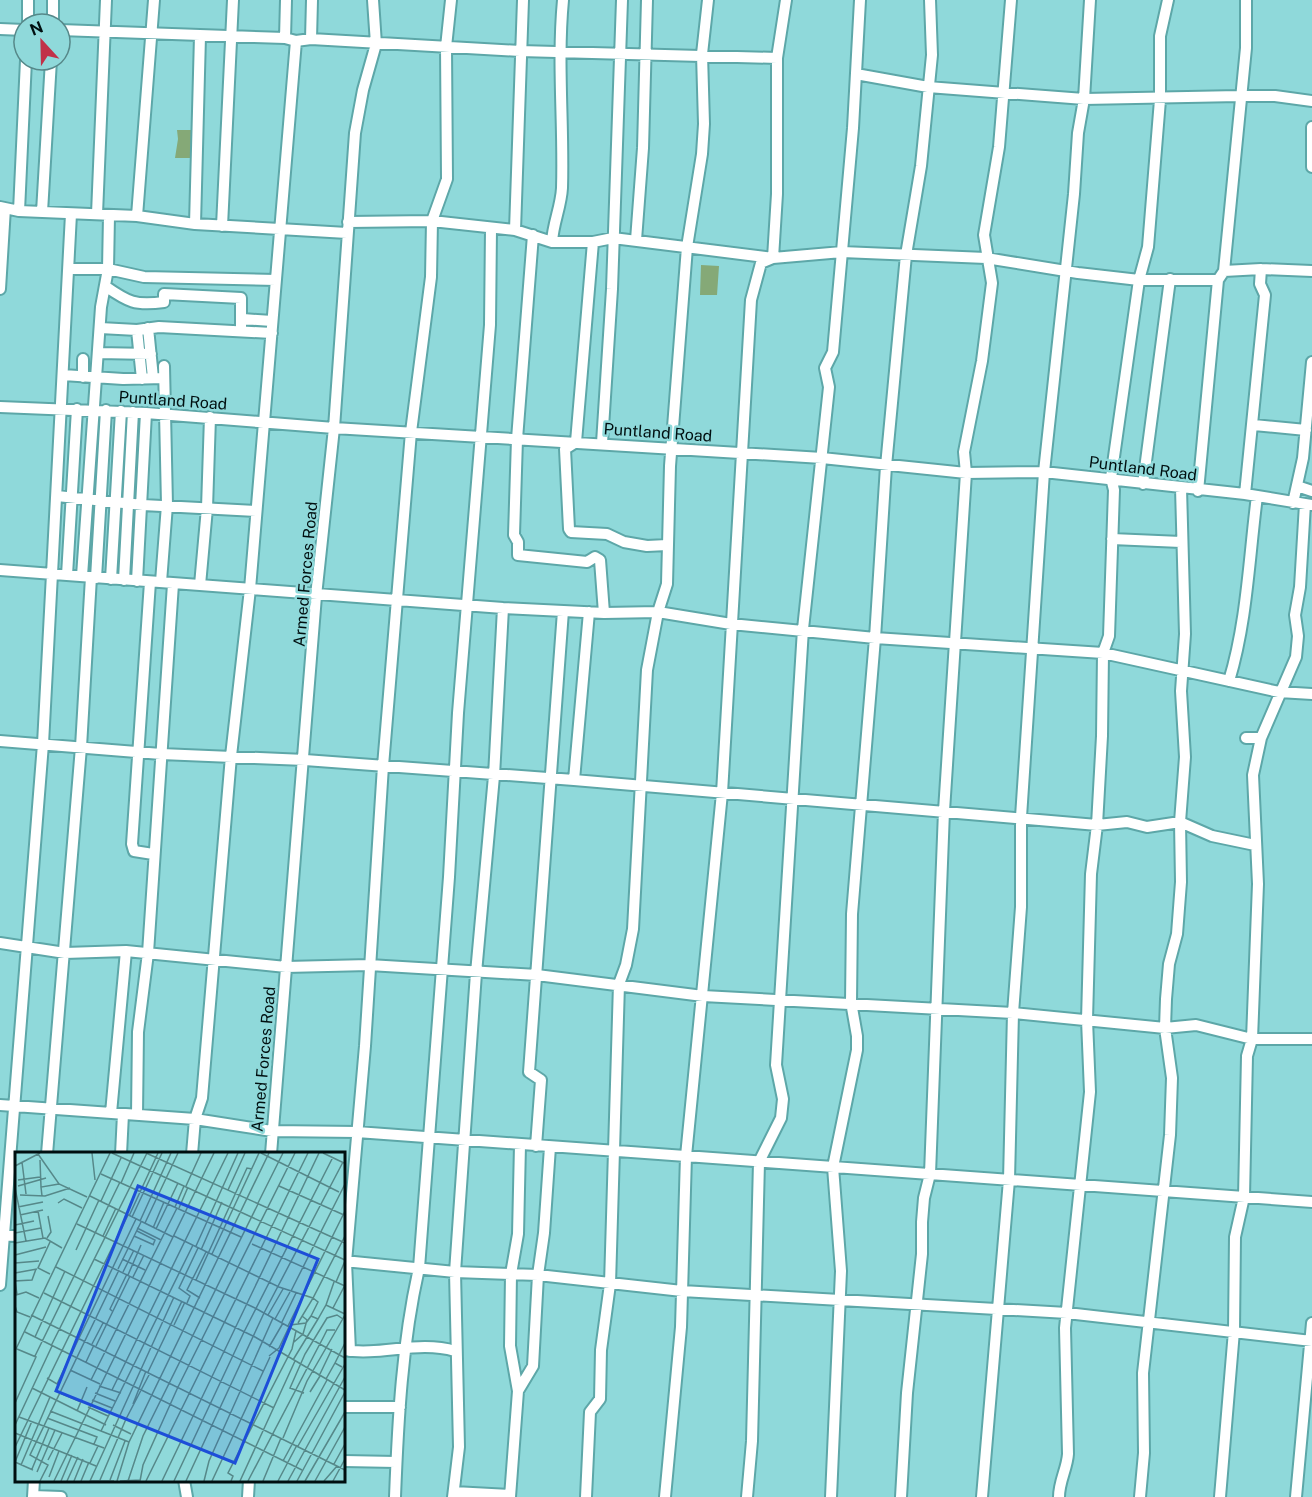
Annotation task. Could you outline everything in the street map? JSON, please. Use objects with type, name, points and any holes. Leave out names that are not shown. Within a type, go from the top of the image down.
[{"type":"street","points":[[97,214],[106,0]]},
{"type":"street","points":[[137,216],[154,0]]},
{"type":"street","points":[[222,226],[233,0]]},
{"type":"street","points":[[285,38],[286,0]]},
{"type":"street","points":[[311,39],[312,0]]},
{"type":"street","name":"Armed Forces Road","points":[[271,1152],[316,596],[334,428],[355,134],[363,90],[376,44],[373,0]]},
{"type":"street","points":[[451,0],[446,47],[447,179],[432,222],[430,277],[411,432],[345,1261],[347,1350],[417,1346],[455,1351]]},
{"type":"street","points":[[515,230],[523,0]]},
{"type":"street","points":[[552,242],[553,223],[562,189],[558,52],[563,0]]},
{"type":"street","points":[[602,443],[622,0]]},
{"type":"street","points":[[636,240],[643,148],[647,0]]},
{"type":"street","points":[[586,1497],[590,1412],[600,1399],[601,1350],[610,1284],[619,984],[626,965],[633,928],[647,670],[658,612],[667,584],[671,448],[687,247],[698,185],[704,124],[702,54],[708,0]]},
{"type":"street","points":[[773,258],[777,194],[777,58],[786,0]]},
{"type":"street","points":[[747,1497],[752,1441],[759,1162],[781,1118],[783,1099],[776,1065],[791,797],[803,629],[829,387],[825,368],[833,351],[842,252],[860,0]]},
{"type":"street","points":[[831,1497],[841,1271],[833,1167],[857,1050],[858,1036],[851,1002],[852,914],[875,638],[885,466],[906,255],[921,166],[932,55],[930,0]]},
{"type":"street","points":[[901,1497],[905,1413],[922,1254],[924,1198],[930,1174],[944,811],[966,473],[964,452],[982,361],[992,283],[986,258],[984,235],[999,147],[1011,0]]},
{"type":"street","points":[[982,1497],[1009,1180],[1013,1013],[1021,907],[1021,818],[1044,472],[1074,194],[1078,133],[1084,99],[1090,0]]},
{"type":"street","points":[[1059,1497],[1059,1483],[1067,1464],[1068,1454],[1064,1344],[1066,1313],[1082,1185],[1090,1092],[1087,1020],[1091,874],[1097,825],[1103,653],[1109,636],[1114,490],[1111,478],[1139,280],[1148,247],[1160,100],[1160,36],[1168,0]]},
{"type":"street","points":[[1198,491],[1246,48],[1246,0]]},
{"type":"street","points":[[72,30],[285,38],[296,41],[311,39],[520,51],[702,54],[777,58]]},
{"type":"street","points":[[195,224],[200,36]]},
{"type":"street","points":[[192,1152],[195,1119],[202,1098],[216,958],[231,756],[250,589],[296,41]]},
{"type":"street","points":[[19,211],[25,72]]},
{"type":"street","points":[[42,212],[50,72]]},
{"type":"street","points":[[856,74],[928,87],[1084,99],[1160,100],[1275,96],[1312,101]]},
{"type":"street","points":[[1312,127],[1312,167]]},
{"type":"street","points":[[0,289],[3,208],[19,211],[137,216],[222,226],[280,228],[432,222],[515,230],[552,242],[593,242],[613,238],[773,258],[842,252],[986,258],[1139,280],[1221,276],[1261,269],[1312,271]]},
{"type":"street","points":[[0,1285],[1,1235],[43,744],[71,214]]},
{"type":"street","points":[[46,1152],[81,747],[90,577],[88,500],[100,328],[108,269],[109,216]]},
{"type":"street","points":[[395,1497],[400,1407],[418,1268],[449,877],[453,771],[490,325],[491,229]]},
{"type":"street","points":[[533,235],[517,439],[514,535],[518,542],[518,555],[587,562],[595,557],[600,560],[604,613]]},
{"type":"street","points":[[593,242],[576,442],[565,449],[566,505],[571,532],[607,534],[624,542],[646,546],[667,545]]},
{"type":"street","points":[[665,1497],[682,1291],[686,1156],[722,793],[740,452],[752,300],[761,263],[773,258]]},
{"type":"street","points":[[69,269],[108,269],[144,277],[276,280]]},
{"type":"street","points":[[1245,494],[1254,425],[1265,295],[1260,284],[1261,269]]},
{"type":"street","points":[[105,286],[126,301],[136,304],[164,302],[165,277]]},
{"type":"street","points":[[1143,484],[1170,279]]},
{"type":"street","points":[[164,294],[241,298],[243,319],[241,331]]},
{"type":"street","points":[[243,319],[272,321]]},
{"type":"street","points":[[100,328],[272,333]]},
{"type":"street","points":[[143,329],[145,354],[156,375],[166,414],[167,506],[155,582],[137,750],[132,844],[134,851],[153,854]]},
{"type":"street","points":[[98,353],[145,354]]},
{"type":"street","points":[[83,359],[83,377]]},
{"type":"street","points":[[1293,502],[1306,430],[1312,362]]},
{"type":"street","points":[[63,375],[96,378],[156,375]]},
{"type":"street","name":"Puntland Road","points":[[0,407],[147,412],[334,428],[740,452],[966,473],[1044,472],[1111,478],[1198,491],[1245,494],[1309,504]]},
{"type":"street","points":[[67,575],[77,409]]},
{"type":"street","points":[[90,577],[102,501],[106,410]]},
{"type":"street","points":[[111,579],[116,502],[127,412]]},
{"type":"street","points":[[124,580],[129,503],[127,412]]},
{"type":"street","points":[[137,581],[147,412]]},
{"type":"street","points":[[200,585],[207,508],[210,417]]},
{"type":"street","points":[[1254,425],[1306,430]]},
{"type":"street","points":[[1297,486],[1312,491]]},
{"type":"street","points":[[1140,1497],[1144,1453],[1143,1372],[1164,1191],[1172,1078],[1165,1028],[1168,964],[1177,934],[1183,847],[1180,822],[1185,757],[1181,691],[1185,634],[1181,488]]},
{"type":"street","points":[[57,496],[143,505],[256,511]]},
{"type":"street","points":[[1229,681],[1243,633],[1243,613],[1257,496]]},
{"type":"street","points":[[1220,1497],[1234,1331],[1235,1237],[1244,1197],[1247,1056],[1252,1039],[1258,885],[1253,775],[1261,738],[1278,692],[1296,657],[1298,636],[1295,615],[1309,504]]},
{"type":"street","points":[[1112,539],[1181,542]]},
{"type":"street","points":[[0,570],[316,596],[467,603],[503,608],[604,613],[658,612],[731,624],[803,629],[875,638],[1103,653],[1138,659],[1182,673],[1278,692],[1312,694]]},
{"type":"street","points":[[137,1115],[138,1032],[148,953],[173,584]]},
{"type":"street","points":[[503,608],[494,776],[476,972],[455,1272],[455,1351],[459,1447],[454,1495],[510,1496],[518,1391],[510,1346],[511,1274],[518,1234],[520,1145]]},
{"type":"street","points":[[536,1146],[541,1080],[529,1072],[563,610]]},
{"type":"street","points":[[574,780],[589,612]]},
{"type":"street","points":[[1167,669],[1183,656]]},
{"type":"street","points":[[1167,669],[1181,691]]},
{"type":"street","points":[[1245,738],[1261,738]]},
{"type":"street","points":[[0,741],[137,750],[161,754],[304,760],[494,776],[574,780],[1097,825],[1127,822],[1147,827],[1180,822],[1212,836],[1255,845]]},
{"type":"street","points":[[0,943],[25,949],[65,953],[126,951],[216,958],[286,967],[369,965],[537,975],[703,996],[781,1001],[851,1002],[1013,1013],[1165,1028],[1196,1025],[1252,1039],[1312,1040]]},
{"type":"street","points":[[111,1113],[126,951]]},
{"type":"street","points":[[0,1105],[195,1119],[272,1131],[357,1132],[1312,1202]]},
{"type":"street","points":[[121,1152],[123,1114]]},
{"type":"street","points":[[518,1391],[533,1366],[538,1275],[544,1233],[550,1147]]},
{"type":"street","points":[[345,1261],[455,1272],[538,1275],[682,1291],[1066,1313],[1312,1341]]},
{"type":"street","points":[[1296,1497],[1312,1323]]},
{"type":"street","points":[[345,1407],[400,1407]]},
{"type":"street","points":[[345,1461],[396,1462]]},
{"type":"street","points":[[184,1482],[187,1497]]},
{"type":"street","points":[[248,1497],[249,1482]]},
{"type":"street","points":[[33,1496],[61,1497]]},
{"type":"green space","points":[[177,130],[192,130],[192,158],[175,158]]},
{"type":"green space","points":[[701,265],[719,266],[717,295],[700,295]]}]
